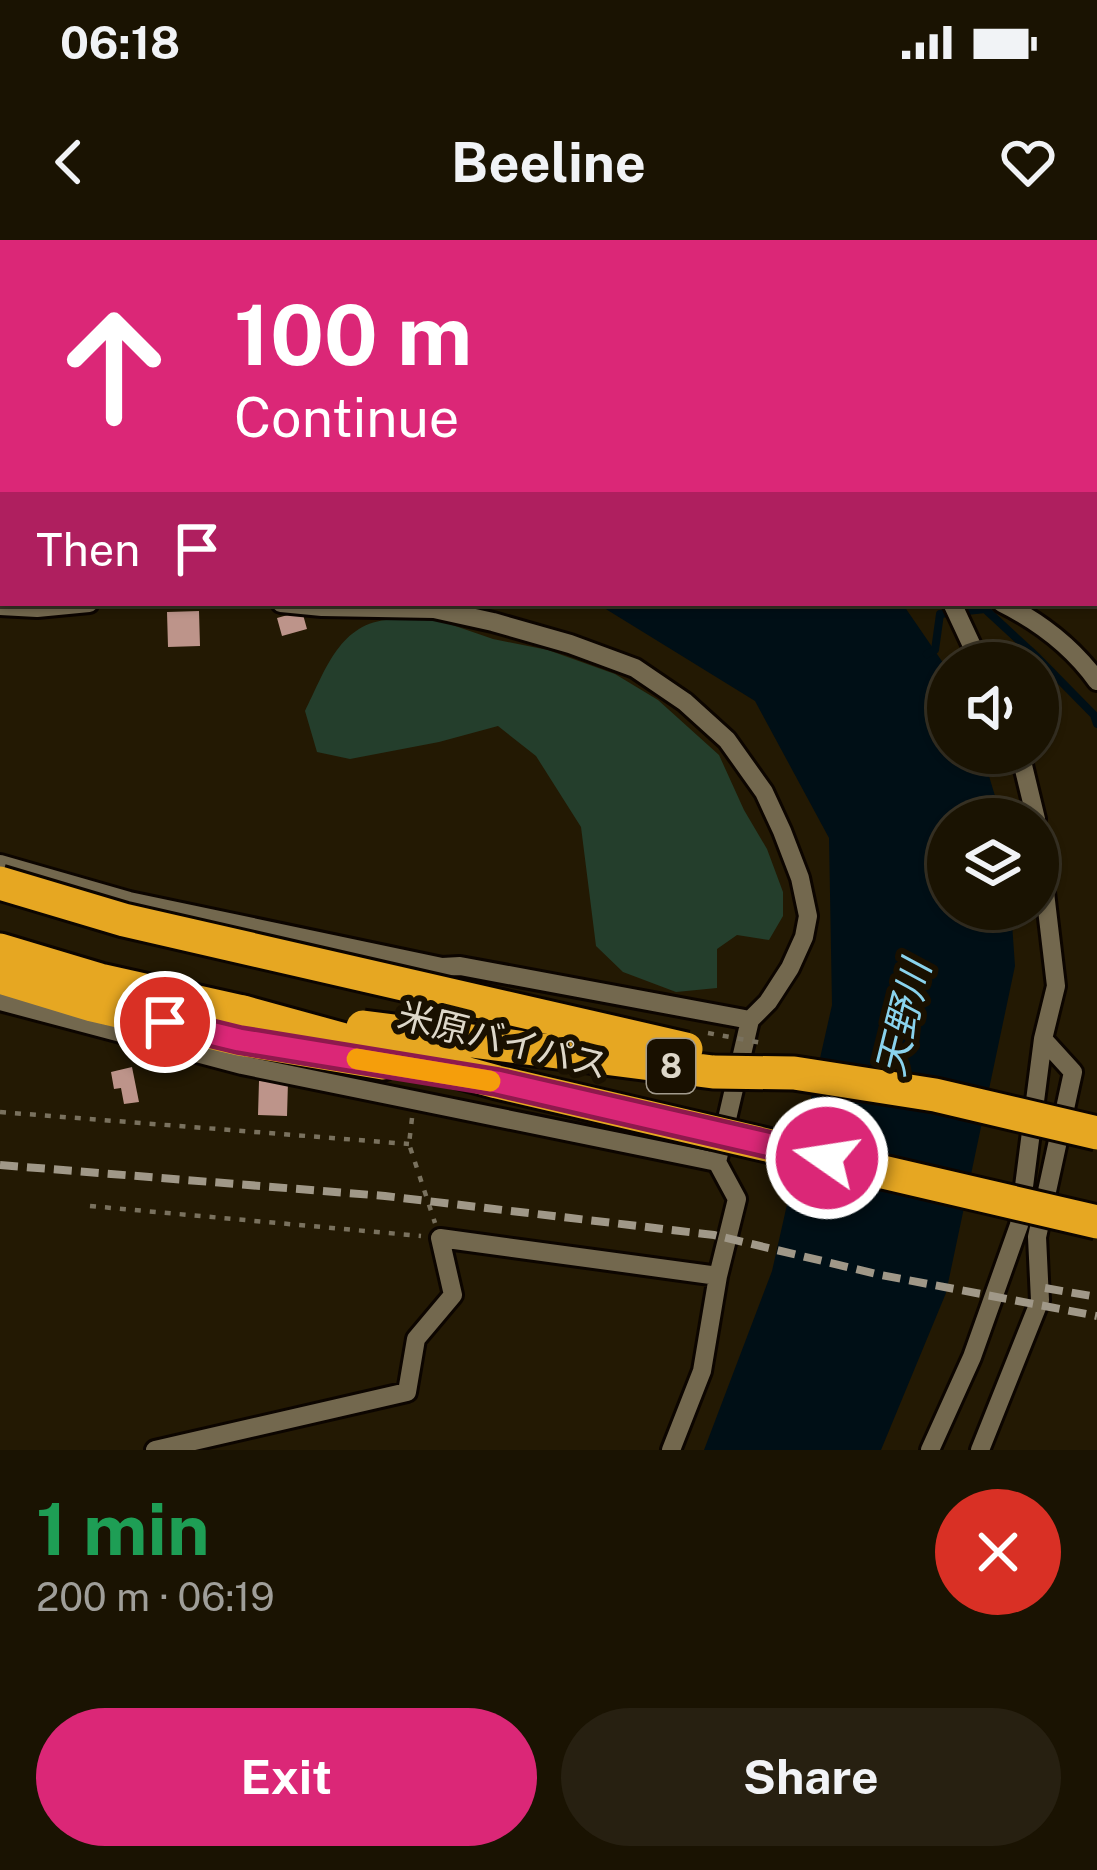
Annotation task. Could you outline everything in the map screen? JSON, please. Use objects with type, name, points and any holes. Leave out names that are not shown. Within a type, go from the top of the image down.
[{"type":"highway","points":[[0,883],[124,920],[794,1073]]},
{"type":"highway","name":"米原バイパス","points":[[0,950],[497,1082],[1097,1222]]},
{"type":"highway","points":[[0,977],[92,1005],[239,1040],[497,1082]]},
{"type":"highway","name":"米原バイパス","points":[[243,1012],[713,1072],[794,1073],[935,1095],[1097,1133]]},
{"type":"street","points":[[0,606],[54,606]]},
{"type":"street","points":[[312,606],[434,609],[493,622],[635,668],[685,701],[727,740],[764,792],[800,878],[808,916],[790,968],[750,1020],[717,1162],[737,1199],[702,1371],[671,1450]]},
{"type":"street","points":[[953,606],[970,642]]},
{"type":"street","points":[[1008,606],[1036,620],[1081,659],[1097,681]]},
{"type":"street","points":[[0,864],[129,902],[442,967],[460,966],[750,1020]]},
{"type":"street","points":[[930,1450],[972,1357],[1019,1225],[1043,1039],[1056,986],[1049,930]]},
{"type":"street","points":[[0,1001],[242,1065],[717,1162]]},
{"type":"street","points":[[980,1450],[1040,1300],[1037,1237],[1073,1072],[1043,1039]]},
{"type":"street","points":[[155,1450],[407,1392],[416,1339],[452,1295],[440,1238],[718,1276]]},
{"type":"path","points":[[90,1206],[440,1238],[410,1144],[414,1101]]},
{"type":"path","points":[[0,1112],[410,1144]]},
{"type":"green space","points":[[435,619],[615,674],[658,700],[719,755],[767,849],[783,892],[783,916],[769,940],[737,935],[717,949],[717,988],[676,992],[623,972],[596,946],[581,827],[536,756],[498,726],[350,759],[317,752],[305,711],[344,641],[370,624]]},
{"type":"water","name":"天野川","points":[[601,606],[904,606],[929,642],[927,774],[988,774],[996,798],[927,798],[927,930],[1012,930],[1015,966],[946,1293],[881,1450],[704,1450],[772,1271],[832,1005],[829,838],[755,701]]},
{"type":"building","points":[[199,611],[200,646],[168,647],[167,612]]},
{"type":"building","points":[[302,611],[307,629],[282,636],[277,618]]},
{"type":"building","points":[[132,1067],[139,1102],[124,1104],[121,1088],[114,1089],[111,1072]]},
{"type":"building","points":[[259,1081],[288,1082],[287,1116],[258,1115]]},
{"type":"waterway","points":[[936,642],[940,614],[985,609],[1021,642]]},
{"type":"waterway","points":[[1059,679],[1097,724]]},
{"type":"railway","points":[[0,1165],[385,1196],[714,1235],[881,1275],[1097,1316]]},
{"type":"railway","points":[[1045,1288],[1097,1297]]},
{"type":"slow traffic","points":[[357,1059],[490,1081]]},
{"type":"route","points":[[165,1022],[239,1040],[497,1082],[827,1158]]}]
